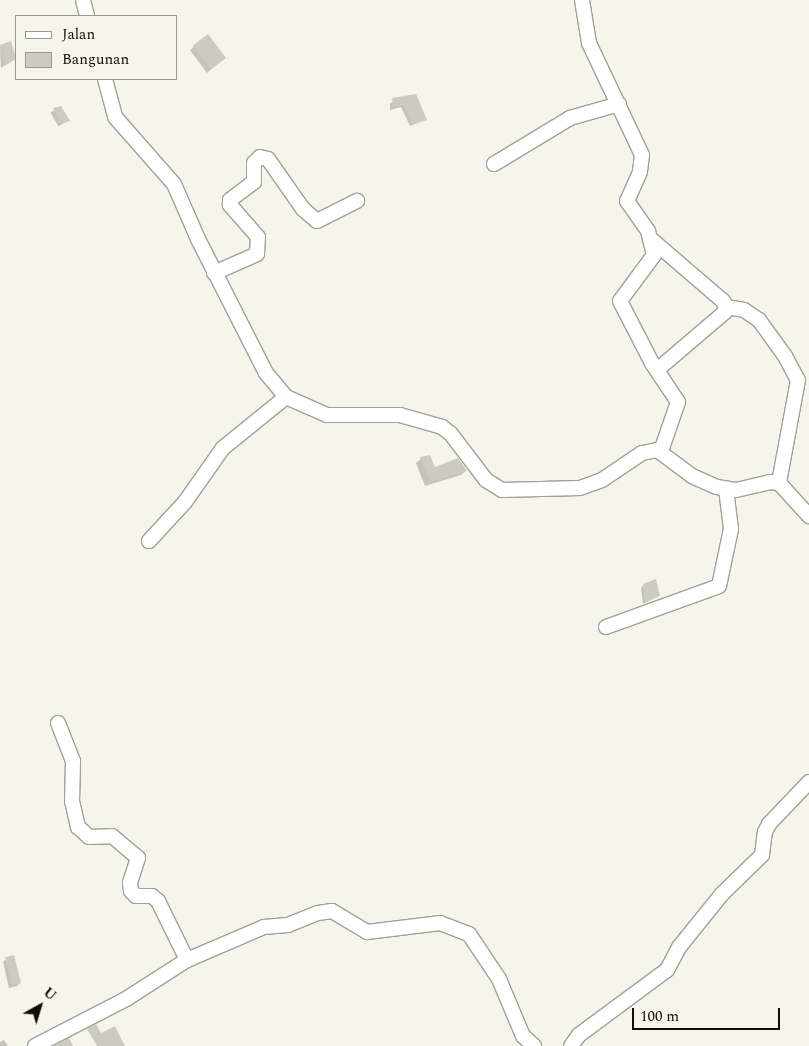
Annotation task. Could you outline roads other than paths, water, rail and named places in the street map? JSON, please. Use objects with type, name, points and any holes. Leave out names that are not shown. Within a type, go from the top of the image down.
[{"type":"street","points":[[83,0],[87,15]]},
{"type":"street","points":[[582,0],[589,44],[642,154],[640,172],[628,203],[652,240],[723,301],[726,307],[725,312],[656,370]]},
{"type":"street","points":[[104,80],[115,117],[174,184],[214,273],[266,373],[286,397],[327,415],[400,416],[442,427],[451,434],[486,480],[502,490],[580,488],[602,480],[648,450],[661,451],[692,476],[726,489],[770,482],[779,483],[809,516]]},
{"type":"street","points":[[494,164],[570,118],[619,104]]},
{"type":"street","points":[[214,273],[257,254],[258,237],[230,205],[230,200],[254,182],[254,164],[260,157],[268,159],[303,209],[317,220],[357,200]]},
{"type":"street","points":[[652,240],[651,263],[620,301],[656,370],[678,402],[661,451]]},
{"type":"street","points":[[726,307],[744,310],[759,320],[785,356],[798,380],[779,483]]},
{"type":"street","points":[[149,541],[185,502],[223,448],[286,397]]},
{"type":"street","points":[[606,627],[719,586],[731,529],[726,489]]},
{"type":"street","points":[[58,723],[73,761],[72,801],[78,827],[89,837],[112,836],[138,858],[130,883],[131,891],[136,896],[152,896],[158,901],[187,960]]},
{"type":"street","points":[[571,1046],[579,1035],[667,970],[680,946],[722,894],[762,855],[769,824],[809,782]]},
{"type":"street","points":[[35,1046],[126,999],[187,960],[264,928],[288,926],[325,912],[338,913],[370,932],[440,923],[474,939],[499,979],[524,1036],[534,1046]]}]
